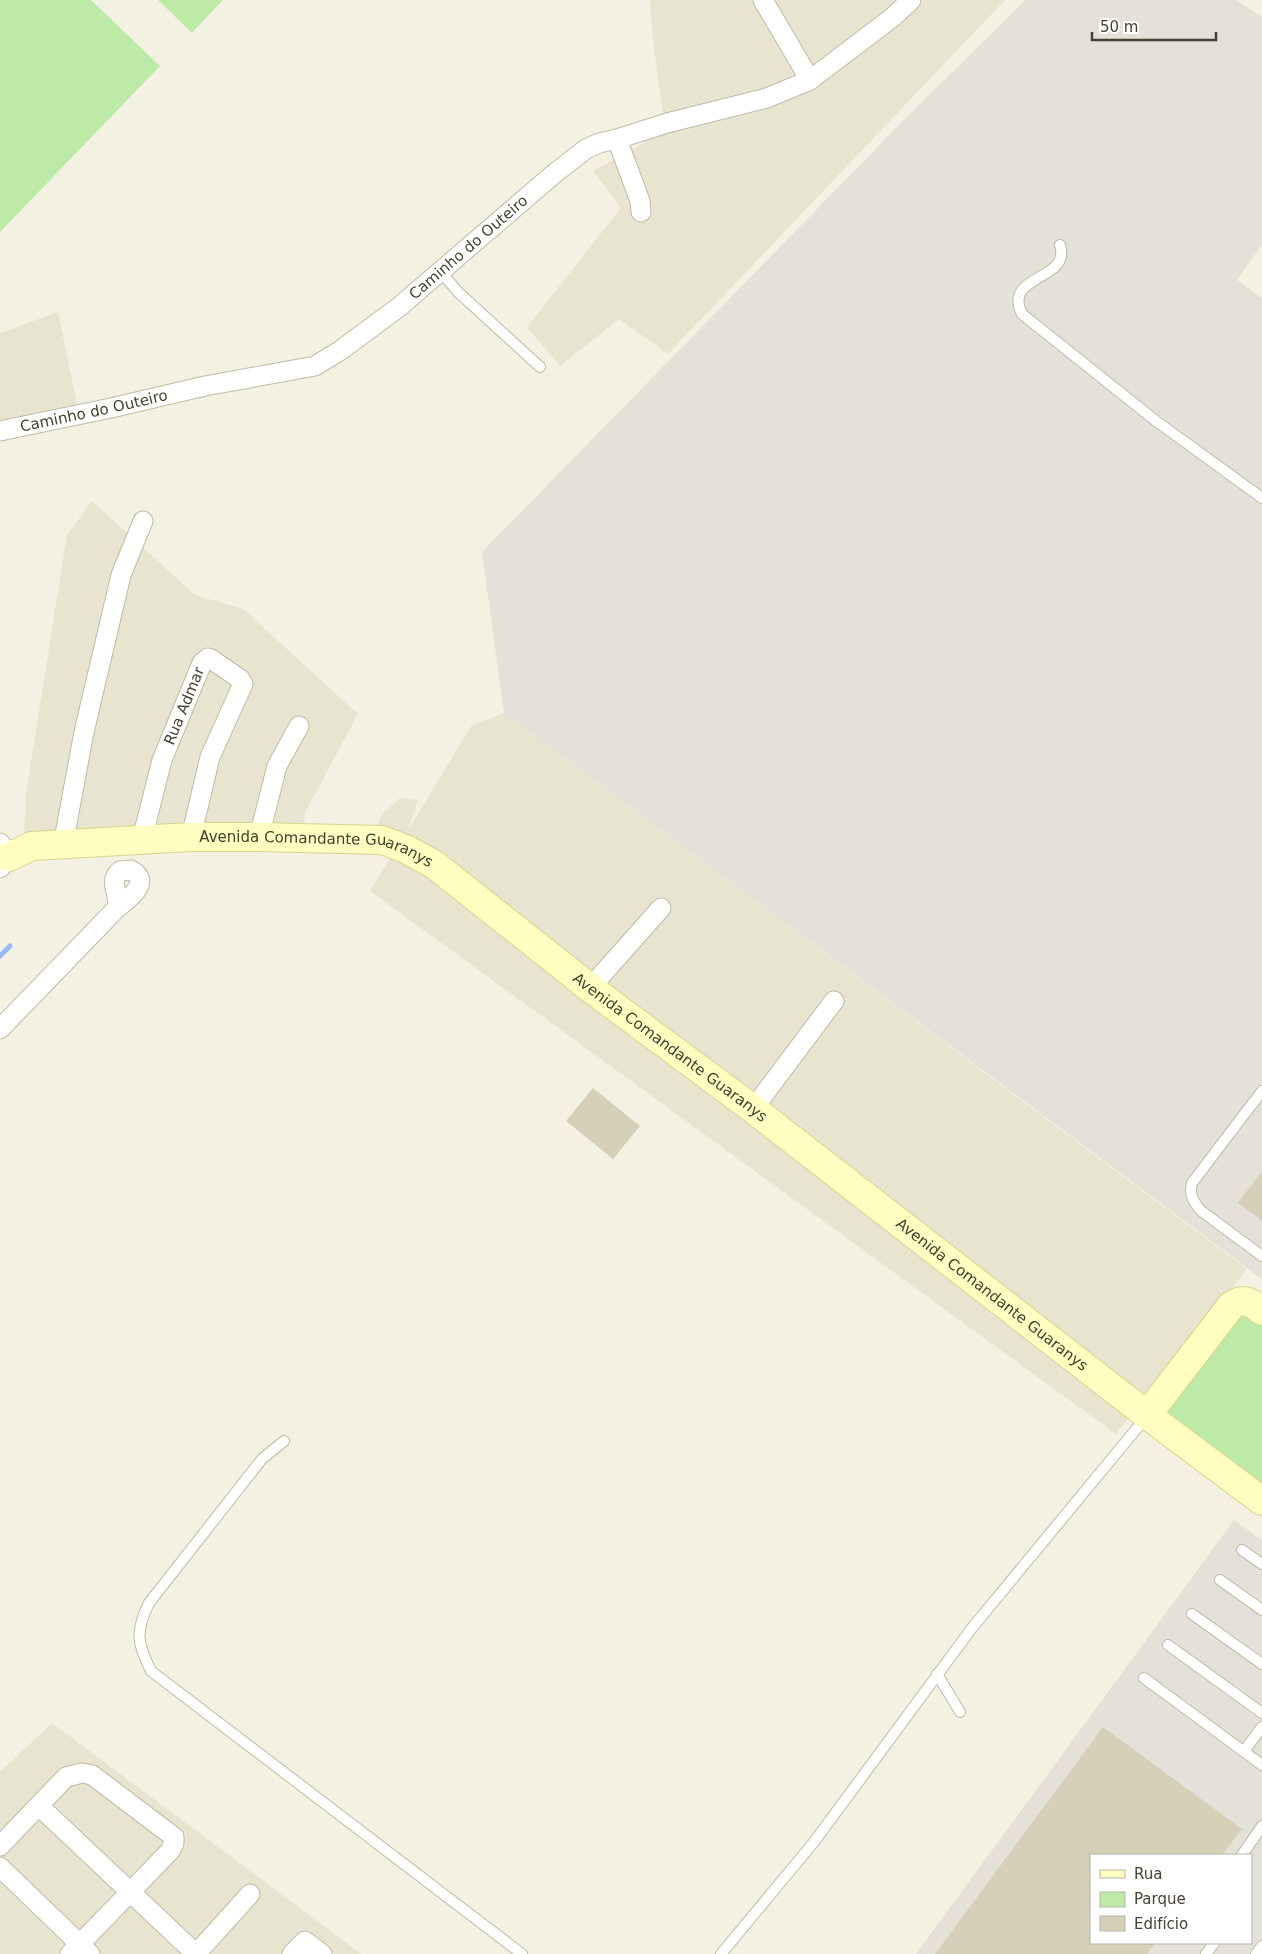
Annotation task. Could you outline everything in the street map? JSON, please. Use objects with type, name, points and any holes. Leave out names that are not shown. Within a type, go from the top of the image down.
[{"type":"street","points":[[763,0],[810,80]]},
{"type":"street","name":"Caminho do Outeiro","points":[[0,431],[205,386],[315,366],[341,350],[399,307],[555,173],[586,149],[599,143],[666,123],[767,98],[810,80],[893,17],[910,0]]},
{"type":"street","points":[[616,139],[640,201],[641,212]]},
{"type":"street","points":[[63,845],[84,732],[121,575],[143,521]]},
{"type":"street","name":"Rua Admar","points":[[142,839],[162,760],[202,663],[208,658],[240,679],[243,684],[210,757],[191,837]]},
{"type":"street","points":[[259,836],[277,766],[299,726]]},
{"type":"street","name":"Avenida Comandante Guaranys","points":[[3,856],[32,846],[191,837],[259,836],[382,840],[406,849],[435,866],[590,988],[753,1109],[1147,1415],[1262,1501]]},
{"type":"street","points":[[0,1029],[117,908]]},
{"type":"street","points":[[590,988],[661,908]]},
{"type":"street","points":[[753,1109],[834,1001]]},
{"type":"street","points":[[1147,1415],[1236,1302],[1247,1300],[1262,1311]]},
{"type":"street","points":[[0,1846],[66,1777],[82,1773],[92,1775],[174,1837],[174,1843],[170,1851],[131,1891],[80,1951],[0,1867]]},
{"type":"street","points":[[39,1806],[196,1954],[250,1894]]},
{"type":"street","points":[[292,1954],[305,1941],[322,1954]]},
{"type":"lane","points":[[1060,245],[1062,256],[1056,265],[1048,273],[1028,283],[1018,297],[1018,306],[1022,314],[1156,421],[1262,498]]},
{"type":"lane","points":[[440,271],[458,292],[540,367]]},
{"type":"lane","points":[[1262,1091],[1192,1183],[1190,1191],[1193,1201],[1200,1210],[1262,1256]]},
{"type":"lane","points":[[722,1954],[814,1842],[972,1628],[1147,1415]]},
{"type":"lane","points":[[284,1441],[262,1459],[149,1603],[141,1620],[138,1640],[142,1654],[151,1671],[299,1786],[522,1954]]},
{"type":"lane","points":[[1242,1550],[1262,1564]]},
{"type":"lane","points":[[1220,1580],[1262,1610]]},
{"type":"lane","points":[[1192,1614],[1262,1664]]},
{"type":"lane","points":[[1168,1645],[1262,1713]]},
{"type":"lane","points":[[938,1674],[960,1712]]},
{"type":"lane","points":[[1144,1678],[1262,1765]]},
{"type":"lane","points":[[1244,1751],[1262,1727]]},
{"type":"lane","points":[[1243,1854],[1262,1826]]},
{"type":"lane","points":[[1256,1954],[1262,1946]]},
{"type":"shaded area","points":[[650,0],[1005,0],[668,354],[619,319],[560,366],[527,327],[621,208],[593,171],[665,131]]},
{"type":"shaded area","points":[[1025,0],[1236,0],[1262,17],[1262,245],[1237,280],[1262,298],[1262,1279],[504,713],[482,552],[900,124]]},
{"type":"shaded area","points":[[58,312],[78,409],[0,425],[0,333]]},
{"type":"shaded area","points":[[92,501],[195,595],[243,609],[358,714],[306,811],[302,832],[43,831],[24,835],[26,794],[67,535]]},
{"type":"shaded area","points":[[504,713],[1247,1269],[1116,1434],[370,891],[401,840],[376,833],[381,815],[400,798],[418,800],[408,830],[472,725]]},
{"type":"shaded area","points":[[1234,1520],[1262,1540],[1262,1954],[916,1954]]},
{"type":"shaded area","points":[[52,1723],[361,1954],[0,1954],[0,1772]]},
{"type":"green space","points":[[0,0],[91,0],[160,66],[0,232]]},
{"type":"green space","points":[[158,0],[223,0],[192,33]]},
{"type":"green space","points":[[1254,1310],[1262,1316],[1262,1496],[1149,1415],[1222,1321]]},
{"type":"building","points":[[593,1088],[640,1126],[613,1159],[566,1121]]},
{"type":"building","points":[[1262,1171],[1262,1221],[1238,1203]]},
{"type":"building","points":[[1103,1727],[1242,1829],[1223,1854],[1090,1854],[1090,1944],[1154,1944],[1147,1954],[935,1954]]},
{"type":"waterway","points":[[0,956],[10,946]]}]
